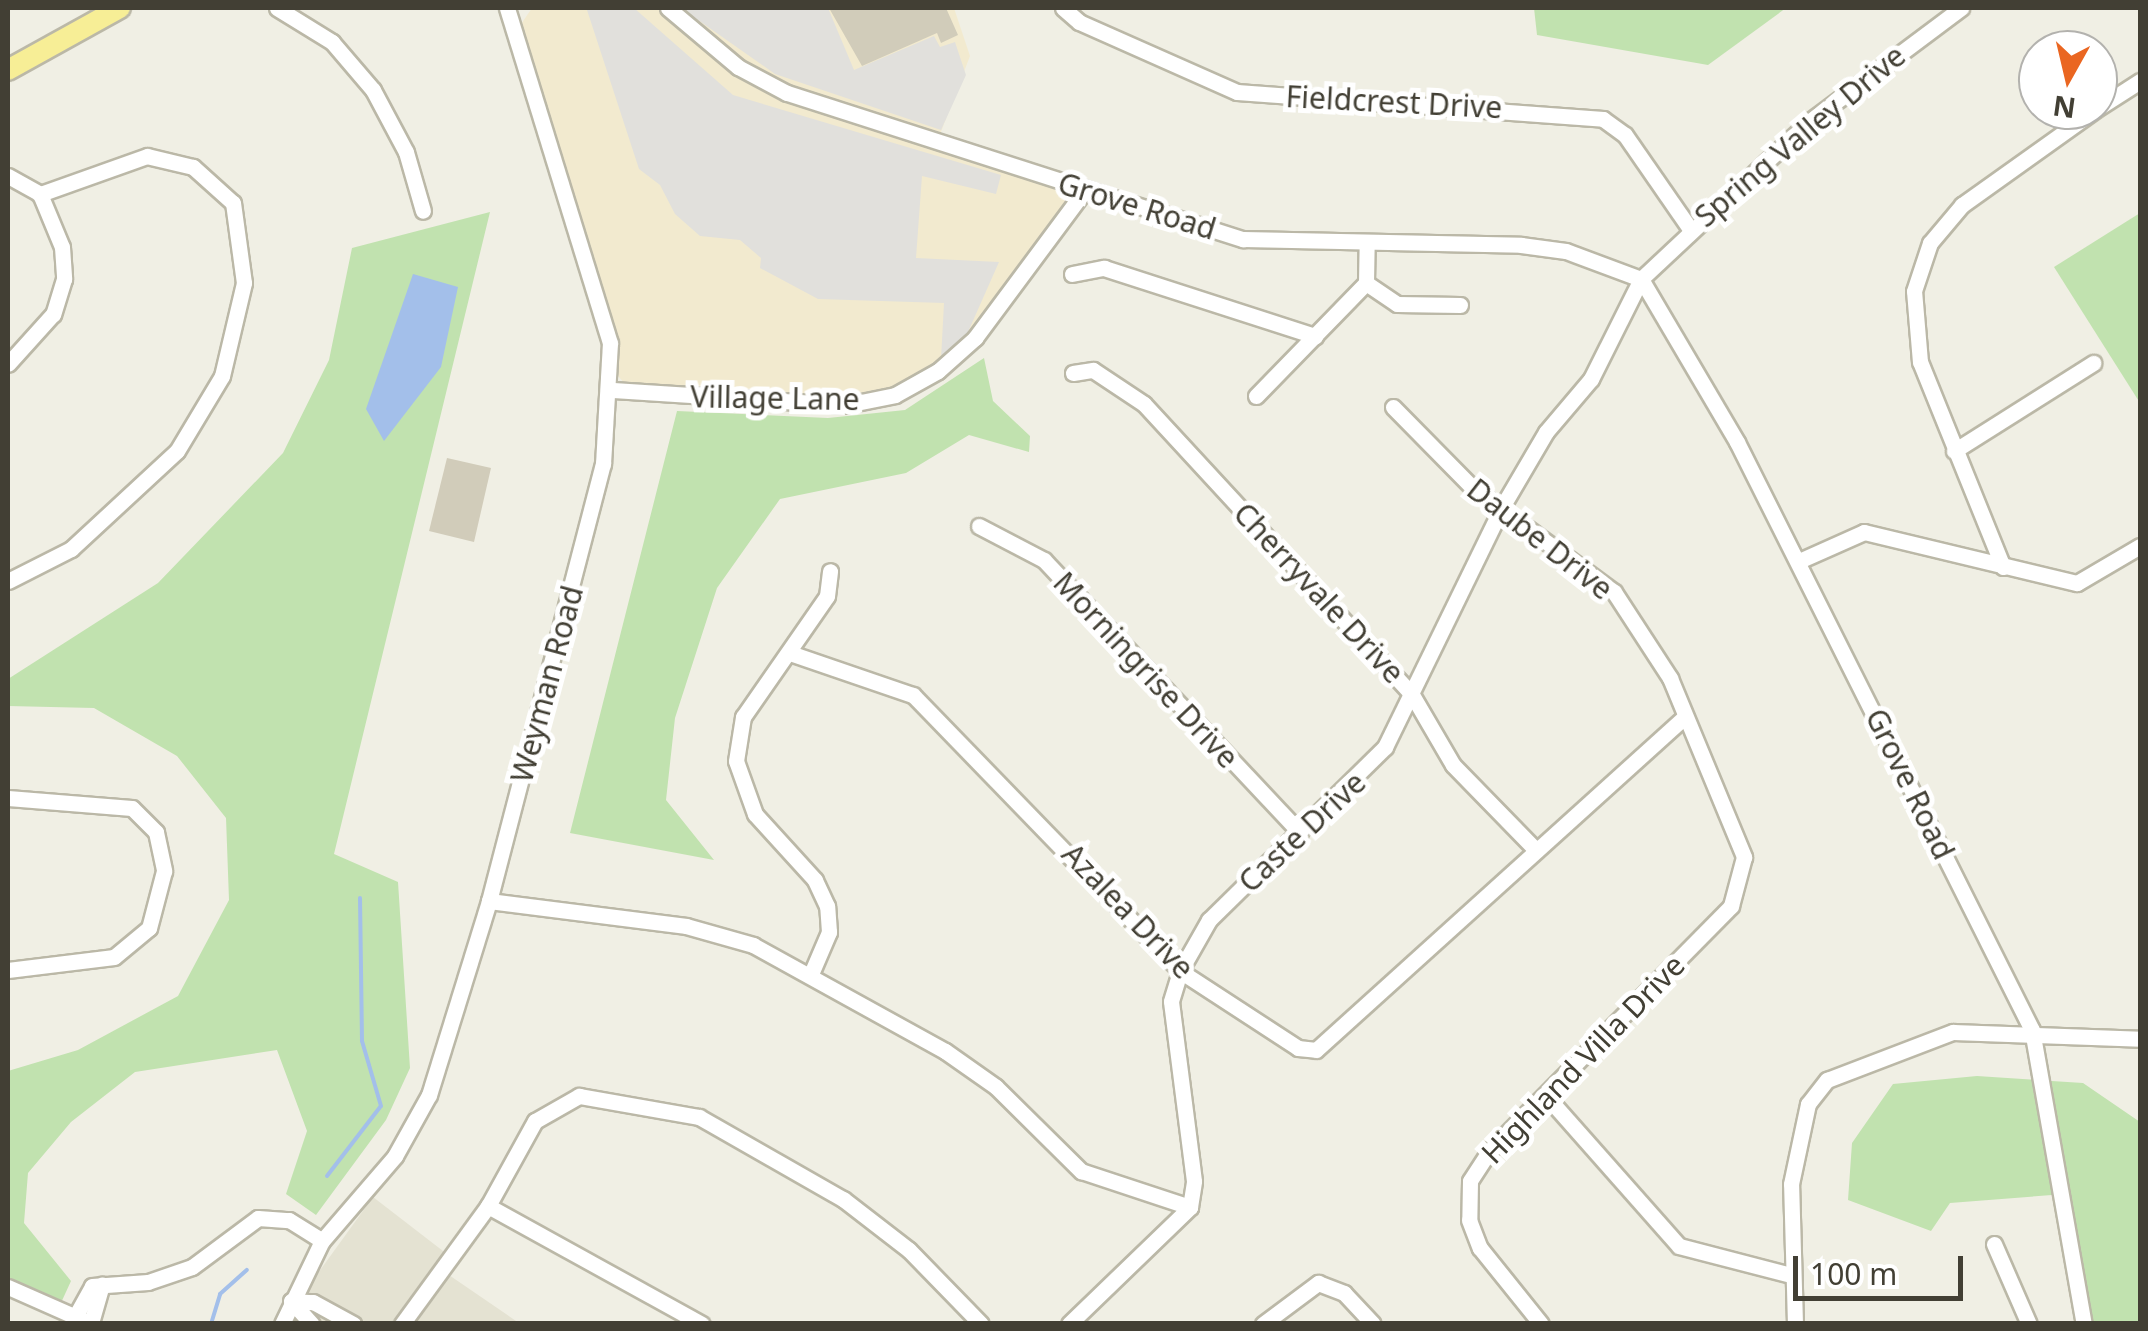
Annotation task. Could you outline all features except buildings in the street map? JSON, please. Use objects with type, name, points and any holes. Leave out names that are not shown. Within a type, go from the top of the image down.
[{"type":"main road","points":[[8,70],[120,8]]},
{"type":"street","points":[[277,8],[332,42],[373,90],[406,152],[423,211]]},
{"type":"street","name":"Weyman Road","points":[[282,1324],[322,1240],[395,1156],[430,1095],[490,901],[577,572],[613,390],[598,293],[507,8]]},
{"type":"street","name":"Grove Road","points":[[668,8],[738,68],[787,93],[1243,239],[1521,245],[1566,251],[1644,276],[1799,562],[2032,1030],[2084,1324]]},
{"type":"street","name":"Fieldcrest Drive","points":[[1063,8],[1079,22],[1236,92],[1603,119],[1625,135],[1690,229]]},
{"type":"street","name":"Spring Valley Drive","points":[[1644,276],[1690,229],[1810,122],[1960,8]]},
{"type":"street","points":[[2118,95],[2140,81]]},
{"type":"street","points":[[2002,566],[1954,450],[1913,334],[1920,266],[1962,205],[2067,130]]},
{"type":"street","points":[[8,581],[71,548],[177,451],[222,376],[244,283],[233,203],[194,166],[147,156],[40,194]]},
{"type":"street","points":[[8,176],[40,194],[62,247],[64,279],[53,314],[8,364]]},
{"type":"street","name":"Village Lane","points":[[613,390],[846,405],[895,395],[938,371],[975,338],[1084,190]]},
{"type":"street","points":[[1256,396],[1366,283],[1367,244]]},
{"type":"street","points":[[1072,274],[1104,268],[1315,336]]},
{"type":"street","name":"Caste Drive","points":[[1190,1207],[1194,1181],[1171,1001],[1180,972],[1209,920],[1365,776],[1411,693],[1502,508],[1546,432],[1591,378],[1644,276]]},
{"type":"street","points":[[1366,283],[1397,304],[1460,305]]},
{"type":"street","points":[[1954,450],[2092,363]]},
{"type":"street","name":"Cherryvale Drive","points":[[1074,373],[1093,370],[1144,404],[1411,693],[1452,766],[1536,850]]},
{"type":"street","name":"Daube Drive","points":[[1393,408],[1502,508],[1614,592],[1645,633],[1716,793]]},
{"type":"street","name":"Morningrise Drive","points":[[979,526],[1044,560],[1300,833]]},
{"type":"street","points":[[1799,562],[1864,532],[2077,583],[2140,546]]},
{"type":"street","points":[[811,974],[829,932],[827,906],[814,880],[755,814],[736,761],[743,717],[827,596],[830,571]]},
{"type":"street","name":"Azalea Drive","points":[[790,653],[913,695],[1180,972],[1298,1048],[1316,1050],[1685,718]]},
{"type":"street","name":"Highland Villa Drive","points":[[1541,1324],[1480,1248],[1466,1198],[1490,1150],[1548,1099],[1740,890],[1744,857],[1716,793]]},
{"type":"street","points":[[8,798],[132,808],[156,832],[164,871],[148,928],[114,958],[8,970]]},
{"type":"street","points":[[490,901],[686,926],[811,974],[996,1087],[1081,1171],[1190,1207],[1069,1324]]},
{"type":"street","points":[[1795,1324],[1791,1184],[1816,1090],[1860,1062],[1934,1036],[2032,1030],[2140,1039]]},
{"type":"street","points":[[402,1324],[488,1206],[535,1121],[558,1104],[614,1096],[667,1107],[843,1199],[910,1250],[981,1324]]},
{"type":"street","points":[[1548,1099],[1678,1246],[1791,1275]]},
{"type":"street","points":[[488,1206],[702,1324]]},
{"type":"street","points":[[8,1287],[86,1321],[92,1286],[192,1267],[258,1218],[289,1220],[322,1240]]},
{"type":"street","points":[[1994,1244],[2029,1324]]},
{"type":"street","points":[[1266,1321],[1318,1283],[1344,1293],[1372,1324]]},
{"type":"street","points":[[292,1301],[312,1324]]},
{"type":"street","points":[[292,1301],[313,1302],[353,1324]]},
{"type":"shaded area","points":[[532,8],[954,8],[970,56],[934,150],[1062,191],[1066,204],[967,338],[938,366],[894,387],[844,397],[627,386],[618,376],[593,255],[517,30]]},
{"type":"shaded area","points":[[634,8],[733,95],[1001,175],[996,194],[922,176],[916,258],[999,262],[968,332],[941,359],[944,303],[818,299],[760,268],[761,258],[740,240],[700,236],[675,214],[660,185],[639,169],[587,10]]},
{"type":"shaded area","points":[[681,8],[828,8],[854,70],[934,36],[940,47],[955,42],[966,75],[941,130],[775,74]]},
{"type":"shaded area","points":[[373,1197],[443,1251],[446,1273],[519,1323],[293,1324],[313,1280]]},
{"type":"green space","points":[[1534,8],[1786,8],[1708,65],[1537,35]]},
{"type":"green space","points":[[490,212],[334,854],[398,882],[410,1068],[386,1120],[316,1215],[286,1194],[307,1131],[277,1050],[135,1072],[71,1122],[28,1173],[24,1223],[71,1281],[60,1305],[8,1286],[8,1071],[78,1050],[178,996],[229,900],[226,818],[177,756],[94,708],[8,706],[8,679],[158,583],[283,453],[329,360],[352,248]]},
{"type":"green space","points":[[2140,213],[2140,403],[2054,267]]},
{"type":"green space","points":[[984,358],[993,401],[1030,436],[1029,452],[969,435],[906,473],[780,499],[717,588],[675,718],[666,800],[714,860],[570,833],[677,411],[828,418],[905,410]]},
{"type":"green space","points":[[1977,1076],[2083,1083],[2140,1122],[2140,1323],[2083,1323],[2065,1194],[1950,1203],[1931,1231],[1848,1200],[1852,1143],[1893,1084]]},
{"type":"water","points":[[413,274],[458,287],[441,367],[384,441],[366,409]]},
{"type":"waterway","points":[[327,1176],[381,1106],[362,1041],[360,898]]},
{"type":"waterway","points":[[211,1324],[220,1294],[247,1270]]}]
